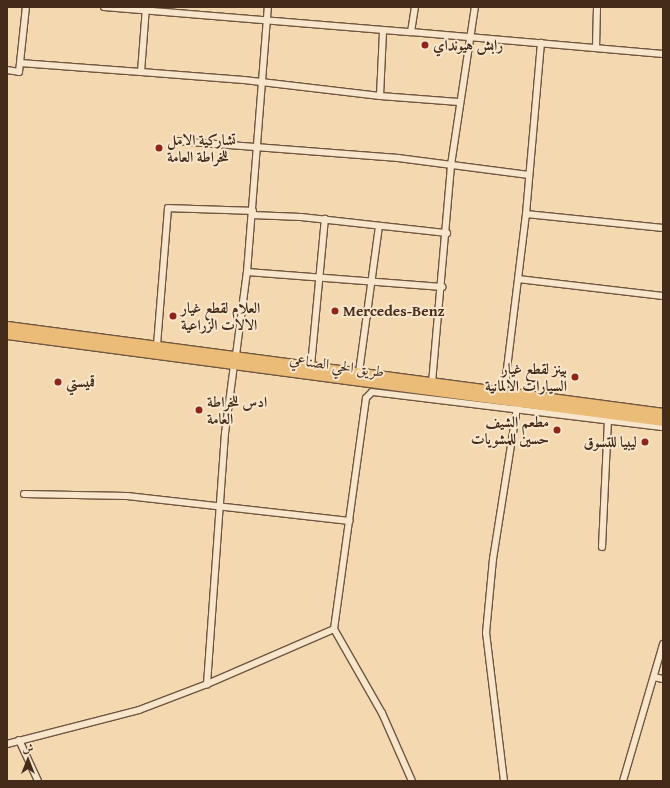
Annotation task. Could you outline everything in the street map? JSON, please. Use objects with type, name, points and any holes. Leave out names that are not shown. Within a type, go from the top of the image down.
[{"type":"highway","points":[[7,326],[157,345],[235,360],[311,366],[504,393],[663,413]]},
{"type":"highway","name":"طريق الحي الصناعي","points":[[7,334],[235,360],[368,383],[663,422]]},
{"type":"street","points":[[7,70],[19,72],[26,7]]},
{"type":"street","points":[[104,7],[146,9],[384,32],[411,32],[663,54]]},
{"type":"street","points":[[208,684],[220,504],[235,360],[247,272],[268,7]]},
{"type":"street","points":[[411,32],[415,7]]},
{"type":"street","points":[[432,383],[447,233],[451,165],[459,102],[476,7]]},
{"type":"street","points":[[596,48],[597,7]]},
{"type":"street","points":[[141,72],[146,9]]},
{"type":"street","points":[[380,96],[384,32]]},
{"type":"street","points":[[504,393],[526,214],[541,43]]},
{"type":"street","points":[[20,63],[141,72],[263,83],[380,96],[459,102]]},
{"type":"street","points":[[177,141],[451,165],[529,175]]},
{"type":"street","points":[[157,345],[168,208],[325,219],[447,233]]},
{"type":"street","points":[[526,214],[663,228]]},
{"type":"street","points":[[311,366],[325,219]]},
{"type":"street","points":[[359,372],[379,226]]},
{"type":"street","points":[[247,272],[442,287]]},
{"type":"street","points":[[518,279],[663,296]]},
{"type":"street","points":[[368,383],[334,629],[382,714],[412,781]]},
{"type":"street","points":[[366,398],[376,391],[663,427]]},
{"type":"street","points":[[504,781],[486,633],[492,559],[517,408]]},
{"type":"street","points":[[602,546],[608,420]]},
{"type":"street","points":[[24,494],[66,493],[220,504],[350,521]]},
{"type":"street","points":[[7,744],[139,710],[208,684],[334,629]]},
{"type":"street","points":[[623,781],[663,644]]},
{"type":"street","points":[[654,677],[663,679]]},
{"type":"street","points":[[19,740],[38,781]]},
{"type":"place","name":"رابش هيونداي","points":[[425,45]]},
{"type":"place","name":"تشاركية الامل للخراطة العامة","points":[[159,148]]},
{"type":"place","name":"Mercedes-Benz","points":[[335,311]]},
{"type":"place","name":"العلام لقطع غيار الالات الزراعية","points":[[173,316]]},
{"type":"place","name":"بينز لقطع غيار السيارات الالمانية","points":[[575,377]]},
{"type":"place","name":"قميستي","points":[[58,382]]},
{"type":"place","name":"ادس للخراطة العامة","points":[[199,410]]},
{"type":"place","name":"مطعم الشيف حسين للمشويات","points":[[557,430]]},
{"type":"place","name":"ليبيا للتسوق","points":[[645,442]]}]
